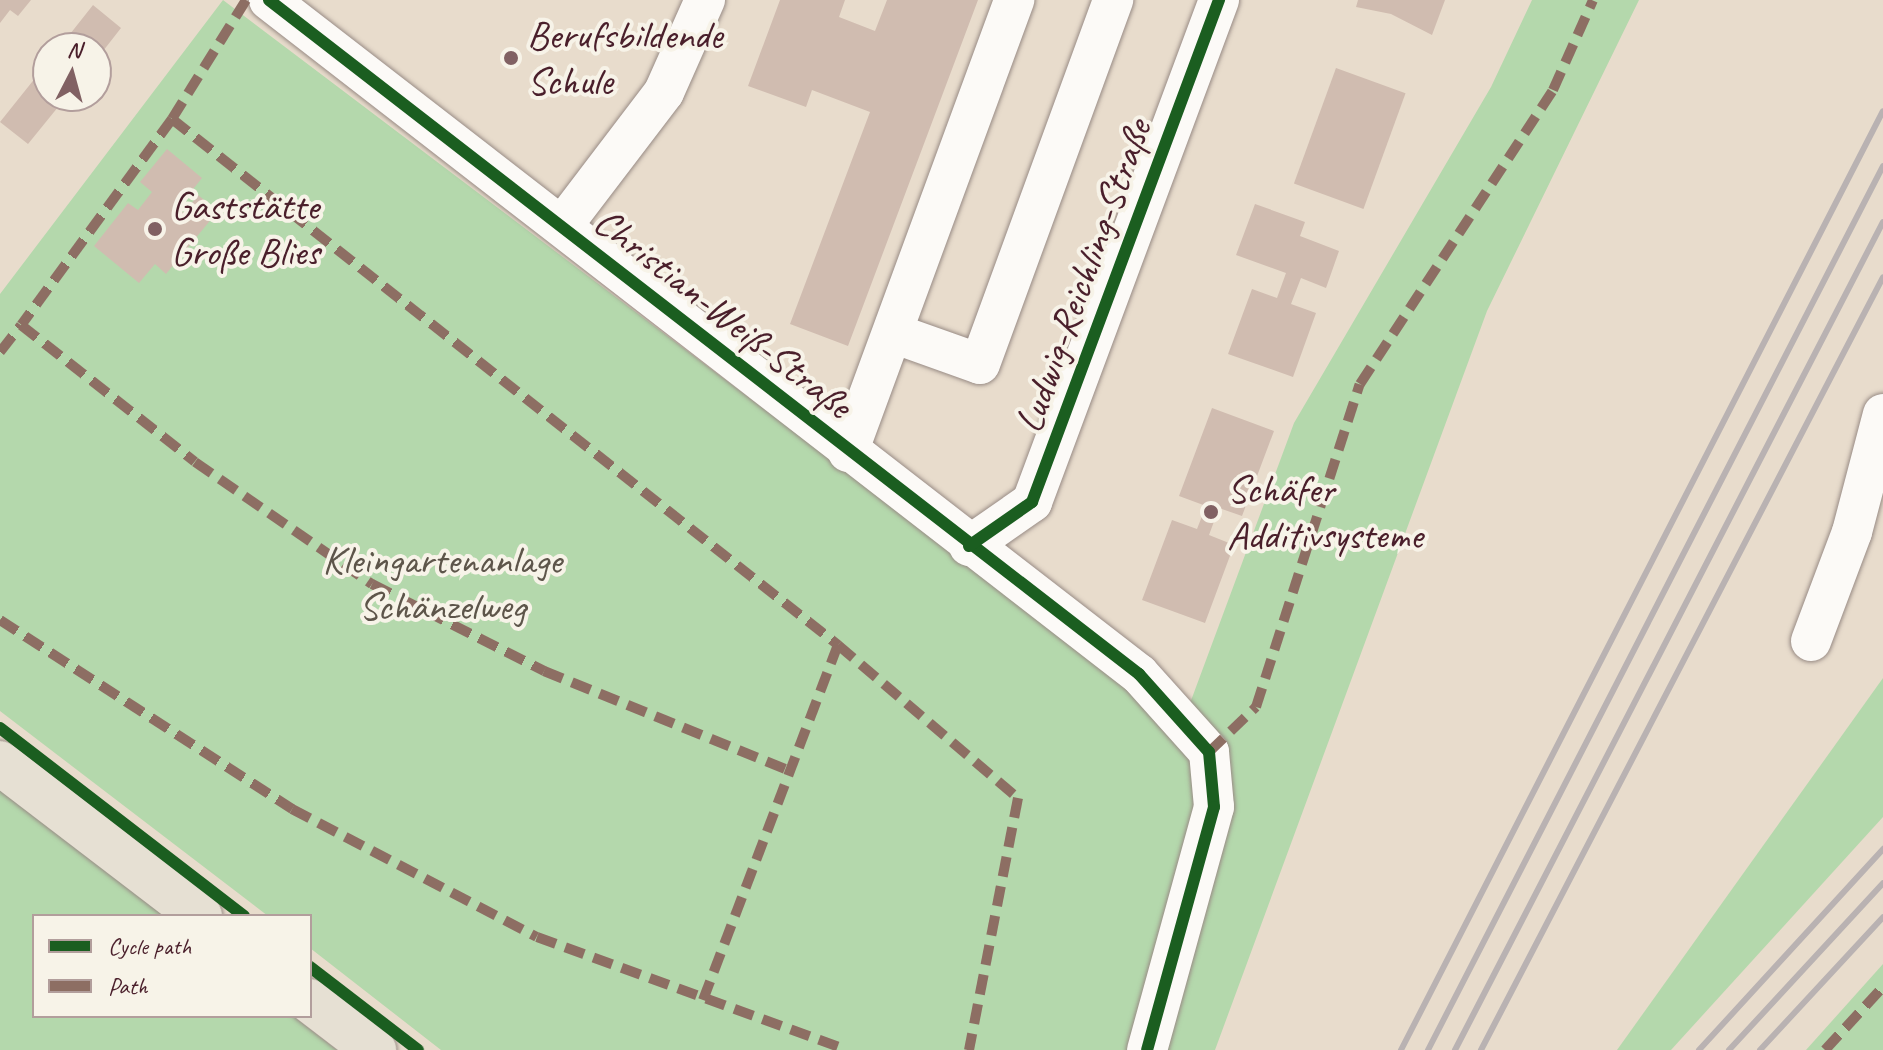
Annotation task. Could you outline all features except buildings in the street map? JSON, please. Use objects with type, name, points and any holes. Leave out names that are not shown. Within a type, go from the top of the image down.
[{"type":"main road","points":[[0,763],[197,914]]},
{"type":"main road","points":[[312,1003],[374,1050]]},
{"type":"street","name":"Christian-Weiß-Straße","points":[[269,0],[969,546],[1139,674],[1209,752],[1214,807],[1147,1050]]},
{"type":"street","points":[[562,226],[664,92],[705,0]]},
{"type":"street","points":[[848,452],[1014,0]]},
{"type":"street","points":[[893,333],[980,364],[1113,0]]},
{"type":"street","name":"Ludwig-Reichling-Straße","points":[[969,546],[1032,502],[1219,0]]},
{"type":"street","points":[[1811,641],[1852,532],[1883,414]]},
{"type":"green space","name":"Kleingartenanlage Schänzelweg","points":[[223,0],[1146,698],[1186,714],[1294,423],[1491,87],[1532,0],[1639,0],[1487,311],[1215,1050],[441,1050],[312,950],[312,914],[265,914],[0,711],[0,294]]},
{"type":"green space","points":[[1883,678],[1883,817],[1671,1050],[1617,1050]]},
{"type":"green space","points":[[0,787],[161,914],[32,914],[32,1018],[296,1018],[337,1050],[0,1050]]},
{"type":"green space","points":[[1883,964],[1883,1050],[1806,1050]]},
{"type":"railway","points":[[1401,1050],[1883,111]]},
{"type":"railway","points":[[1428,1050],[1883,166]]},
{"type":"railway","points":[[1455,1050],[1883,222]]},
{"type":"railway","points":[[1481,1050],[1883,277]]},
{"type":"railway","points":[[1699,1050],[1883,849]]},
{"type":"railway","points":[[1729,1050],[1883,883]]},
{"type":"railway","points":[[1760,1050],[1883,917]]},
{"type":"marked path","points":[[246,0],[172,119],[21,325],[195,462],[372,584],[544,671],[790,771]]},
{"type":"marked path","points":[[1209,752],[1256,707],[1360,384],[1553,90],[1593,0]]},
{"type":"marked path","points":[[172,119],[838,645],[1018,798],[969,1050]]},
{"type":"marked path","points":[[0,352],[21,325]]},
{"type":"marked path","points":[[0,620],[292,809],[537,937],[847,1050]]},
{"type":"marked path","points":[[703,1000],[838,645]]},
{"type":"marked path","points":[[1825,1050],[1883,987]]},
{"type":"cycle path","points":[[269,0],[1139,674],[1209,752],[1214,807],[1147,1050]]},
{"type":"cycle path","points":[[969,546],[1032,502],[1219,0]]},
{"type":"cycle path","points":[[0,728],[241,914]]},
{"type":"cycle path","points":[[312,969],[418,1050]]},
{"type":"place","name":"Berufsbildende Schule","points":[[511,58]]},
{"type":"place","name":"Gaststätte Große Blies","points":[[155,229]]},
{"type":"place","name":"Schäfer Additivsysteme","points":[[1211,512]]}]
